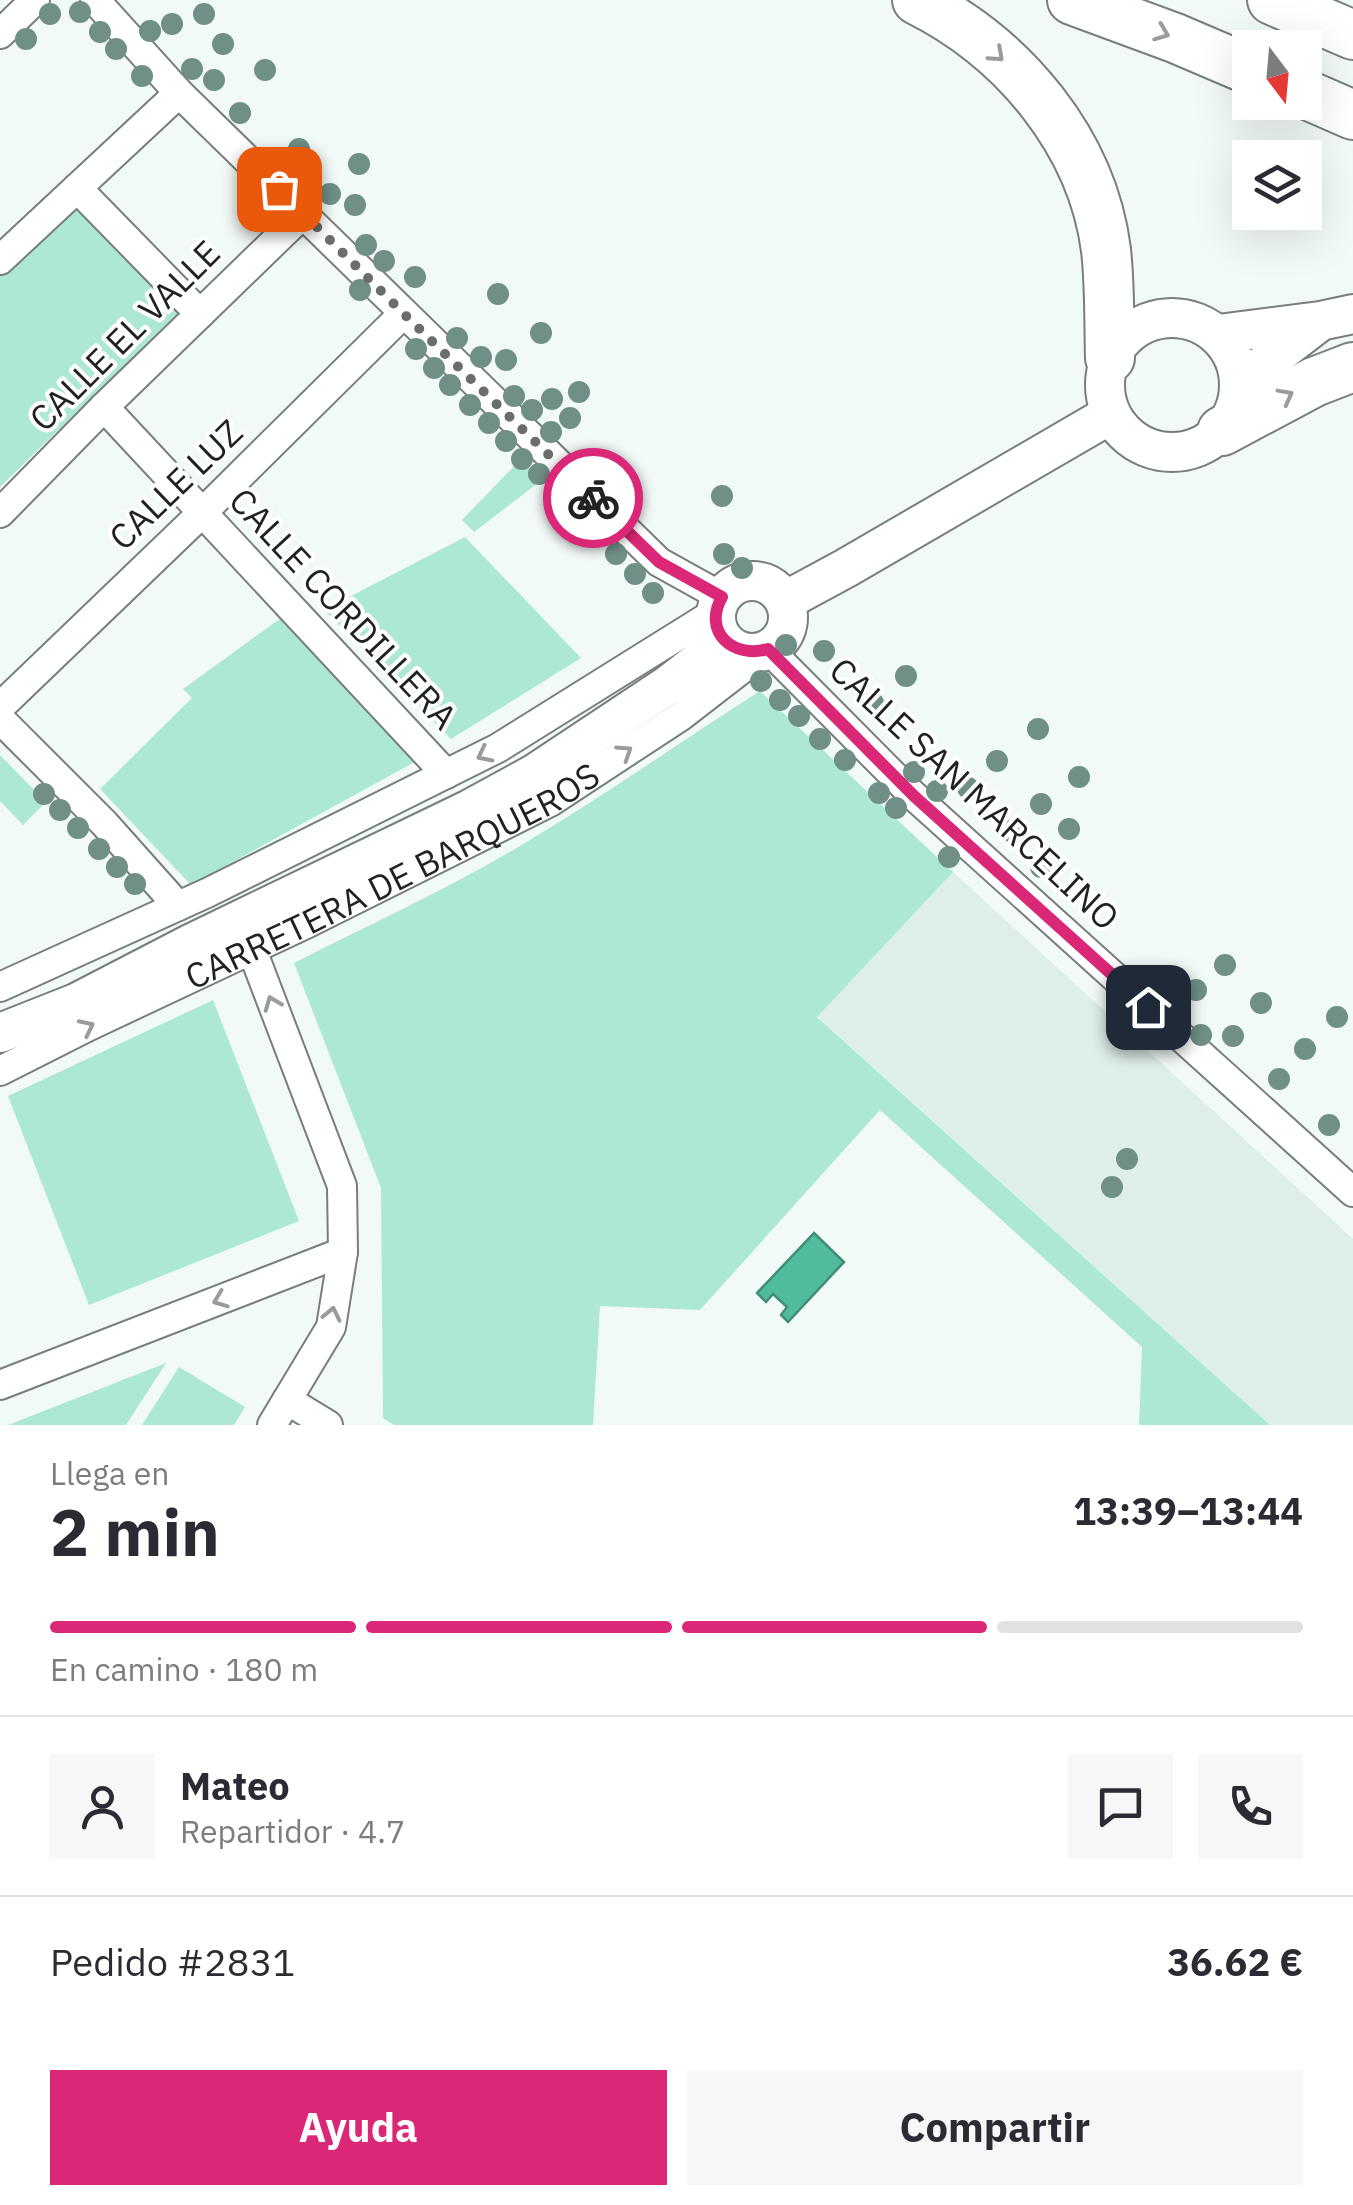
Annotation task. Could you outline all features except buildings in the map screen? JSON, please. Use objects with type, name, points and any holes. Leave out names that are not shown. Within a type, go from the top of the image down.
[{"type":"highway","points":[[917,0],[992,50],[1033,90],[1068,139],[1093,193],[1106,248],[1110,358]]},
{"type":"highway","points":[[1072,0],[1232,62]]},
{"type":"highway","points":[[1272,0],[1353,35]]},
{"type":"highway","points":[[1322,101],[1353,115]]},
{"type":"highway","points":[[1222,431],[1314,382],[1353,368]]},
{"type":"main road","points":[[1158,318],[1190,319],[1218,334],[1234,356],[1240,382],[1236,408],[1222,431],[1184,452],[1162,452],[1141,445],[1123,432],[1110,414],[1104,376],[1110,358],[1129,332],[1158,318]]},
{"type":"main road","points":[[1218,334],[1336,318]]},
{"type":"main road","points":[[1240,382],[1336,318]]},
{"type":"main road","points":[[784,601],[1110,414]]},
{"type":"main road","points":[[760,582],[770,586],[784,601],[788,623],[784,634],[767,650],[743,652],[721,617],[739,584],[760,582]]},
{"type":"main road","name":"CARRETERA DE BARQUEROS","points":[[0,1033],[76,1002],[470,810],[549,764],[668,685],[721,617]]},
{"type":"street","points":[[0,34],[34,0]]},
{"type":"street","points":[[95,0],[179,93],[659,562],[721,617]]},
{"type":"street","points":[[0,260],[179,93]]},
{"type":"street","points":[[78,188],[200,314]]},
{"type":"street","name":"CALLE EL VALLE","points":[[0,513],[304,213]]},
{"type":"street","name":"CALLE LUZ","points":[[0,707],[404,314]]},
{"type":"street","name":"CALLE CORDILLERA","points":[[104,407],[446,774]]},
{"type":"street","name":"CARRETERA DE BARQUEROS","points":[[0,987],[178,906],[498,748],[721,617]]},
{"type":"street","name":"CARRETERA DE BARQUEROS","points":[[0,1071],[550,802],[681,716],[767,650]]},
{"type":"street","name":"CALLE SAN MARCELINO","points":[[767,650],[914,796],[1353,1192]]},
{"type":"street","points":[[0,718],[104,823],[178,906]]},
{"type":"street","points":[[252,950],[342,1186],[344,1252],[331,1327],[272,1425]]},
{"type":"street","points":[[0,1385],[344,1252]]},
{"type":"street","points":[[287,1400],[328,1425]]},
{"type":"shaded area","points":[[74,205],[180,311],[0,487],[0,276]]},
{"type":"shaded area","points":[[521,459],[542,480],[474,532],[462,520]]},
{"type":"shaded area","points":[[465,537],[581,658],[451,739],[324,610]]},
{"type":"shaded area","points":[[281,618],[420,759],[191,885],[100,789],[192,698],[183,689]]},
{"type":"shaded area","points":[[760,691],[953,872],[817,1017],[1270,1425],[1139,1425],[1142,1347],[880,1110],[700,1310],[600,1306],[593,1425],[394,1425],[383,1418],[381,1188],[294,963],[501,857]]},
{"type":"shaded area","points":[[0,755],[46,802],[23,825],[0,801]]},
{"type":"shaded area","points":[[953,872],[1353,1239],[1353,1425],[1270,1425],[817,1016]]},
{"type":"shaded area","points":[[213,1000],[299,1221],[89,1305],[8,1096]]},
{"type":"shaded area","points":[[814,1233],[844,1262],[788,1322],[781,1315],[787,1307],[773,1294],[766,1302],[757,1293]]},
{"type":"shaded area","points":[[166,1363],[126,1425],[8,1425]]},
{"type":"shaded area","points":[[179,1367],[245,1407],[234,1425],[142,1425]]},
{"type":"way so far","points":[[279,189],[593,498]]},
{"type":"route","points":[[593,498],[659,562],[722,597],[716,622],[725,641],[743,652],[768,649],[914,796],[1148,1007]]}]
